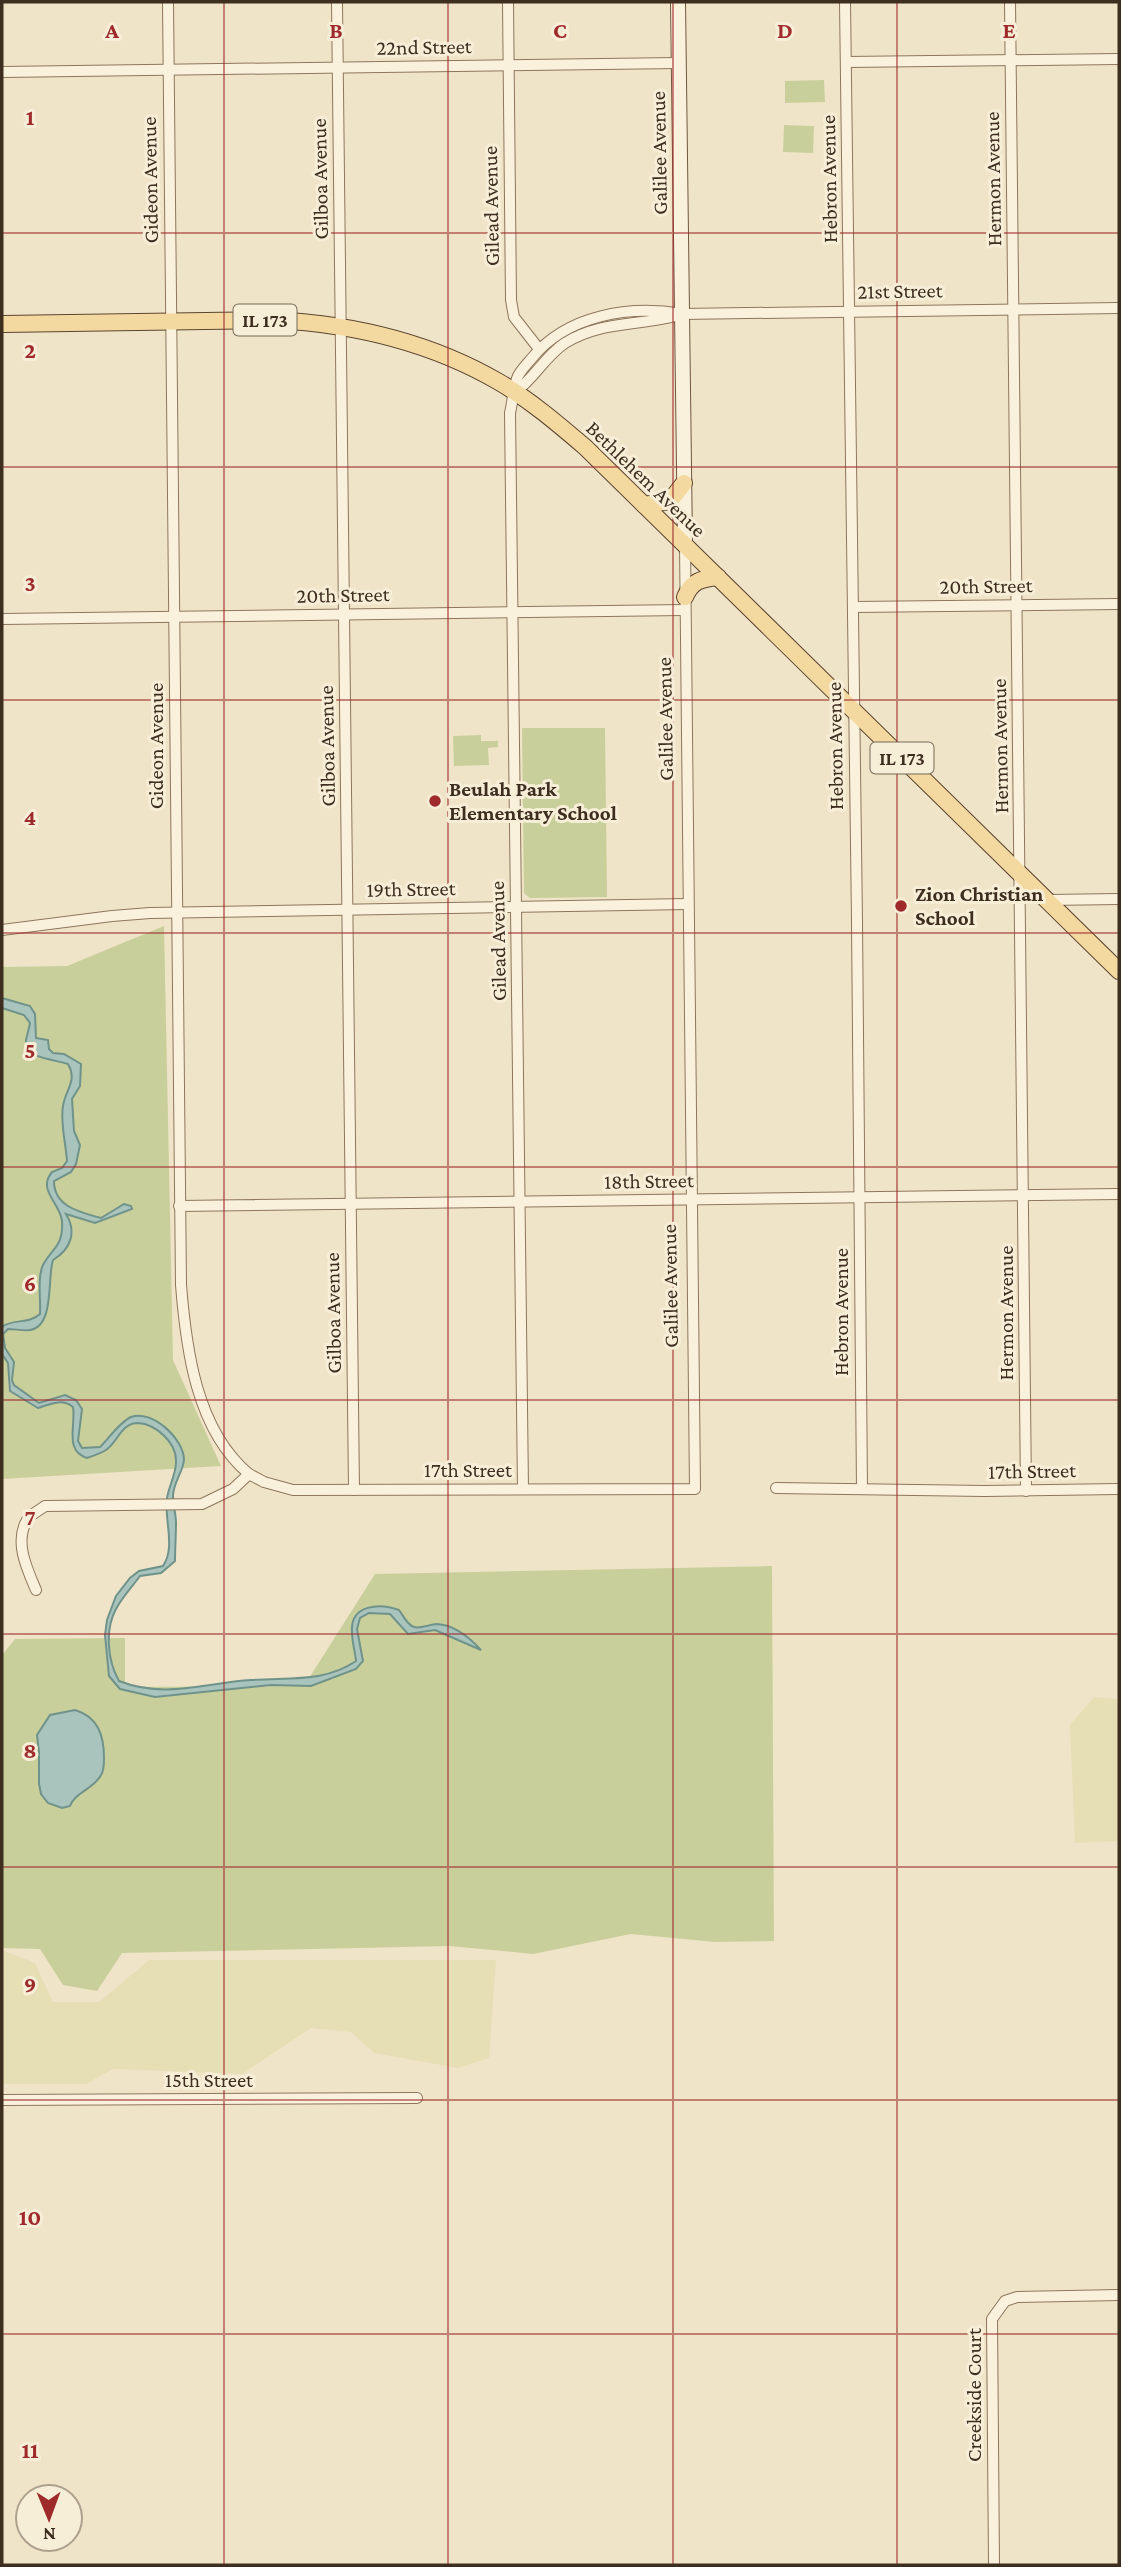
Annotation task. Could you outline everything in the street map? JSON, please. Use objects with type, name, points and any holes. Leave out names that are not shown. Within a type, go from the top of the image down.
[{"type":"main road","name":"Bethlehem Avenue","points":[[2,324],[274,320],[341,327],[369,331],[426,349],[464,364],[514,392],[584,447],[1119,971]]},
{"type":"main road","points":[[644,505],[670,501],[684,483]]},
{"type":"main road","points":[[685,603],[691,584],[718,577]]},
{"type":"street","name":"Gideon Avenue","points":[[168,2],[179,1206],[184,1326],[194,1375],[206,1410],[225,1449],[235,1463],[248,1474]]},
{"type":"street","name":"Gilboa Avenue","points":[[337,2],[354,1490]]},
{"type":"street","name":"Gilead Avenue","points":[[508,2],[511,300],[514,317],[539,349],[518,375],[510,413],[523,1489]]},
{"type":"street","name":"Galilee Avenue","points":[[678,2],[693,1437]]},
{"type":"street","name":"Hebron Avenue","points":[[845,2],[862,1489]]},
{"type":"street","name":"Hermon Avenue","points":[[1010,2],[1026,1491]]},
{"type":"street","points":[[846,62],[1010,58],[1119,59]]},
{"type":"street","name":"22nd Street","points":[[2,72],[678,63]]},
{"type":"street","name":"21st Street","points":[[539,349],[555,335],[621,312],[659,310],[682,314],[1119,307]]},
{"type":"street","name":"21st Street","points":[[514,392],[528,382],[564,344],[598,329],[629,322],[661,320],[682,314]]},
{"type":"street","name":"20th Street","points":[[2,619],[513,612],[685,603]]},
{"type":"street","name":"20th Street","points":[[853,607],[1119,604]]},
{"type":"street","points":[[1047,901],[1119,899]]},
{"type":"street","name":"19th Street","points":[[2,930],[112,916],[176,913],[688,904]]},
{"type":"street","name":"18th Street","points":[[179,1206],[1119,1194]]},
{"type":"street","name":"17th Street","points":[[248,1474],[281,1488],[695,1489],[693,1437]]},
{"type":"street","points":[[36,1591],[21,1543],[28,1518],[46,1506],[202,1504],[233,1489],[248,1474]]},
{"type":"street","name":"17th Street","points":[[776,1488],[1026,1491],[1119,1489]]},
{"type":"street","name":"15th Street","points":[[2,2100],[417,2098]]},
{"type":"street","name":"Creekside Court","points":[[994,2565],[992,2319],[1005,2301],[1017,2297],[1119,2295]]},
{"type":"shaded area","points":[[1094,1697],[1119,1699],[1119,1841],[1075,1843],[1070,1725]]},
{"type":"shaded area","points":[[2,1950],[35,1963],[53,2002],[99,2002],[149,1960],[496,1960],[489,2058],[458,2068],[374,2053],[351,2032],[311,2028],[242,2074],[113,2069],[86,2084],[2,2084]]},
{"type":"green space","points":[[824,80],[825,102],[785,103],[785,81]]},
{"type":"green space","points":[[784,125],[814,126],[813,153],[783,152]]},
{"type":"green space","points":[[522,728],[605,728],[607,897],[530,898],[524,893]]},
{"type":"green space","points":[[481,735],[481,741],[498,741],[498,747],[488,748],[489,765],[454,766],[453,736]]},
{"type":"green space","points":[[164,926],[173,1360],[221,1466],[2,1479],[2,967],[67,966]]},
{"type":"green space","points":[[772,1566],[774,1941],[715,1942],[631,1934],[533,1954],[450,1946],[122,1953],[97,1991],[63,1985],[40,1949],[2,1948],[2,1655],[15,1639],[125,1638],[125,1687],[304,1686],[375,1574]]},
{"type":"water","points":[[2,998],[30,1006],[35,1014],[36,1038],[48,1040],[49,1049],[53,1053],[64,1054],[81,1064],[80,1086],[72,1099],[74,1131],[80,1145],[76,1164],[71,1172],[54,1181],[58,1197],[70,1207],[101,1218],[124,1204],[132,1209],[95,1223],[66,1214],[71,1227],[70,1240],[64,1251],[53,1260],[49,1300],[43,1320],[38,1327],[30,1330],[8,1329],[3,1334],[5,1348],[14,1362],[12,1380],[14,1385],[39,1403],[65,1395],[76,1400],[82,1409],[78,1441],[82,1448],[100,1447],[123,1423],[131,1417],[139,1416],[148,1417],[165,1428],[179,1443],[183,1452],[182,1469],[173,1496],[176,1523],[175,1561],[161,1573],[140,1576],[121,1600],[112,1617],[109,1645],[112,1664],[119,1681],[152,1689],[169,1689],[251,1680],[305,1678],[331,1673],[356,1661],[353,1623],[361,1611],[375,1607],[399,1610],[414,1627],[437,1624],[450,1627],[481,1650],[435,1630],[408,1634],[390,1614],[369,1613],[360,1618],[357,1629],[363,1661],[356,1669],[311,1686],[271,1685],[155,1697],[120,1689],[109,1676],[105,1635],[107,1620],[116,1596],[139,1571],[163,1566],[167,1559],[169,1542],[166,1506],[175,1471],[175,1455],[164,1436],[152,1427],[138,1423],[124,1429],[106,1450],[87,1458],[80,1455],[73,1444],[73,1407],[60,1402],[38,1408],[10,1391],[8,1363],[2,1354],[2,1327],[40,1314],[41,1270],[61,1236],[62,1221],[47,1185],[52,1172],[62,1168],[67,1161],[62,1113],[72,1075],[68,1064],[42,1058],[30,1051],[26,1040],[30,1023],[24,1015],[2,1008]]},
{"type":"water","points":[[75,1710],[89,1717],[98,1728],[103,1742],[104,1767],[94,1784],[76,1797],[70,1806],[62,1808],[48,1803],[41,1794],[37,1735],[50,1715]]},
{"type":"place","name":"Beulah Park Elementary School","points":[[435,801]]},
{"type":"place","name":"Zion Christian School","points":[[901,906]]}]
